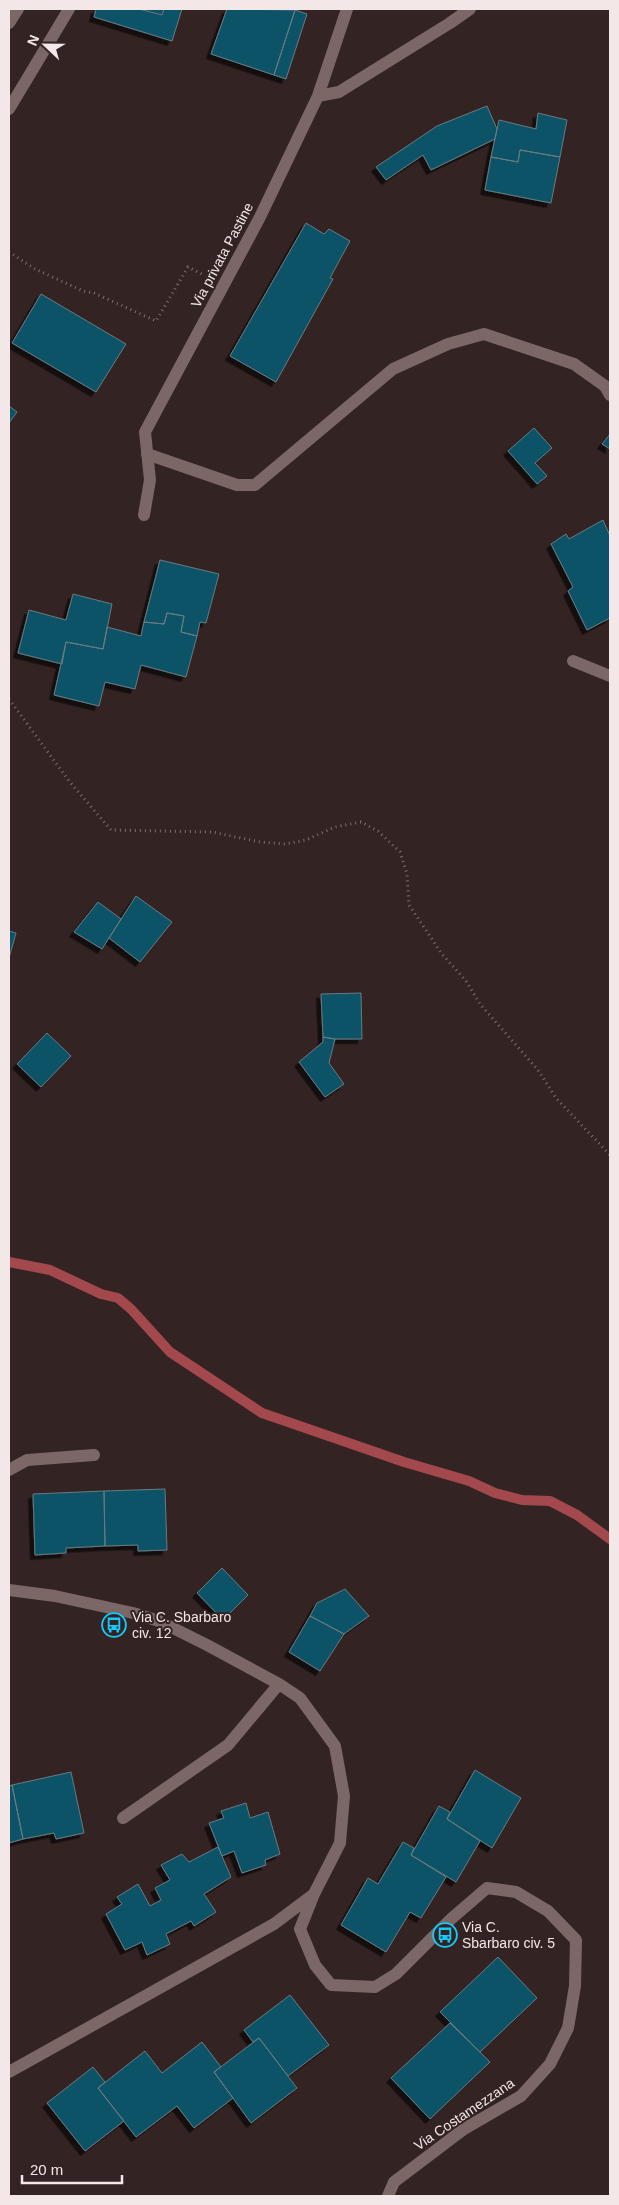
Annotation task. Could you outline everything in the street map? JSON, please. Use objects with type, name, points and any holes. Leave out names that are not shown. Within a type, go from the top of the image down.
[{"type":"street","points":[[9,23],[18,9]]},
{"type":"street","points":[[9,109],[69,9]]},
{"type":"street","name":"Via privata Pastine","points":[[144,516],[150,480],[145,432],[260,217],[318,96],[347,9]]},
{"type":"street","points":[[318,96],[340,92],[470,9]]},
{"type":"street","points":[[147,454],[237,486],[255,485],[393,369],[448,344],[484,334],[574,364],[605,386],[610,395]]},
{"type":"street","points":[[573,661],[610,676]]},
{"type":"street","points":[[9,1470],[27,1460],[94,1455]]},
{"type":"street","name":"Via Costamezzana","points":[[9,1590],[55,1596],[133,1613],[160,1622],[279,1684],[300,1698],[335,1746],[344,1796],[340,1843],[314,1894],[300,1929],[315,1965],[331,1985],[375,1987],[396,1974],[451,1919],[487,1888],[516,1892],[548,1911],[576,1940],[575,1986],[568,2028],[550,2064],[521,2096],[464,2129],[394,2182],[388,2196]]},
{"type":"street","points":[[123,1818],[228,1745],[279,1684]]},
{"type":"street","points":[[9,2072],[274,1924],[314,1894]]},
{"type":"path","points":[[9,252],[35,269],[156,321],[188,268],[224,284]]},
{"type":"path","points":[[9,699],[69,781],[111,830],[212,832],[260,842],[285,844],[306,840],[335,827],[361,822],[378,831],[400,852],[407,874],[409,905],[442,954],[466,980],[486,1011],[538,1070],[556,1098],[610,1155]]},
{"type":"building","points":[[96,9],[182,9],[172,41],[94,17]]},
{"type":"building","points":[[139,9],[164,9],[162,15]]},
{"type":"building","points":[[227,9],[295,10],[274,75],[211,54]]},
{"type":"building","points":[[295,10],[307,14],[286,79],[274,75]]},
{"type":"building","points":[[487,106],[497,129],[495,139],[431,170],[423,155],[386,180],[376,167],[437,126]]},
{"type":"building","points":[[538,113],[567,120],[560,157],[520,150],[518,162],[491,157],[499,120],[536,129]]},
{"type":"building","points":[[520,150],[560,157],[551,203],[485,190],[491,157],[518,162]]},
{"type":"building","points":[[306,223],[324,234],[329,229],[350,241],[330,278],[333,279],[276,382],[230,356]]},
{"type":"building","points":[[41,294],[126,344],[96,392],[12,343]]},
{"type":"building","points":[[9,406],[17,412],[9,423]]},
{"type":"building","points":[[534,428],[552,448],[535,463],[547,476],[537,484],[508,451]]},
{"type":"building","points":[[610,434],[610,449],[602,444]]},
{"type":"building","points":[[603,520],[610,536],[610,618],[587,630],[568,591],[573,587],[551,544],[566,534],[569,539]]},
{"type":"building","points":[[160,560],[219,574],[206,623],[200,622],[197,636],[181,632],[184,616],[167,613],[164,624],[144,622]]},
{"type":"building","points":[[73,594],[112,604],[103,649],[66,642],[62,664],[18,653],[29,610],[66,620]]},
{"type":"building","points":[[167,613],[184,616],[181,632],[197,636],[186,677],[141,665],[135,689],[105,682],[99,706],[54,695],[66,642],[103,649],[107,627],[141,636],[144,622],[164,624]]},
{"type":"building","points":[[136,896],[172,922],[140,962],[109,938]]},
{"type":"building","points":[[98,902],[121,919],[102,949],[74,932]]},
{"type":"building","points":[[9,931],[16,933],[9,958]]},
{"type":"building","points":[[361,993],[362,1039],[323,1037],[321,994]]},
{"type":"building","points":[[47,1033],[71,1056],[41,1087],[17,1064]]},
{"type":"building","points":[[323,1037],[335,1039],[329,1063],[344,1084],[325,1097],[299,1062],[323,1042]]},
{"type":"building","points":[[165,1489],[167,1550],[138,1551],[138,1545],[105,1546],[104,1491]]},
{"type":"building","points":[[104,1491],[105,1546],[66,1548],[66,1553],[35,1555],[33,1494]]},
{"type":"building","points":[[222,1568],[248,1595],[223,1620],[197,1593]]},
{"type":"building","points":[[345,1589],[369,1616],[344,1634],[310,1616],[317,1603]]},
{"type":"building","points":[[310,1616],[344,1634],[320,1671],[289,1652]]},
{"type":"building","points":[[475,1770],[521,1798],[492,1848],[447,1819]]},
{"type":"building","points":[[71,1772],[84,1833],[56,1839],[54,1833],[23,1839],[12,1785]]},
{"type":"building","points":[[12,1785],[23,1839],[9,1843],[9,1786]]},
{"type":"building","points":[[246,1803],[250,1818],[268,1812],[280,1854],[265,1860],[266,1865],[242,1873],[234,1851],[222,1856],[209,1823],[224,1818],[221,1811]]},
{"type":"building","points":[[439,1806],[450,1812],[447,1819],[480,1841],[456,1882],[411,1855]]},
{"type":"building","points":[[403,1842],[414,1848],[411,1855],[446,1877],[421,1918],[410,1912],[386,1952],[341,1925],[368,1878],[378,1884]]},
{"type":"building","points":[[218,1847],[231,1877],[204,1894],[216,1912],[194,1926],[191,1921],[166,1934],[170,1944],[147,1955],[142,1942],[125,1950],[106,1914],[122,1904],[117,1897],[138,1884],[150,1906],[161,1900],[155,1888],[170,1880],[161,1865],[182,1854],[189,1862]]},
{"type":"building","points":[[498,1957],[537,1998],[480,2052],[440,2012]]},
{"type":"building","points":[[290,1995],[329,2045],[288,2076],[259,2038],[253,2042],[244,2030]]},
{"type":"building","points":[[450,2023],[490,2062],[430,2119],[391,2078]]},
{"type":"building","points":[[259,2038],[297,2088],[251,2123],[214,2072]]},
{"type":"building","points":[[202,2042],[221,2067],[214,2072],[233,2098],[194,2128],[177,2106],[136,2137],[98,2088],[145,2051],[162,2073]]},
{"type":"building","points":[[93,2067],[105,2082],[98,2088],[124,2121],[85,2151],[47,2103]]},
{"type":"waterway","points":[[9,1262],[50,1270],[101,1294],[118,1298],[131,1309],[170,1352],[262,1413],[404,1462],[469,1481],[495,1493],[522,1500],[550,1501],[577,1515],[610,1539]]},
{"type":"place","name":"Via C. Sbarbaro civ. 12","points":[[114,1625]]},
{"type":"place","name":"Via C. Sbarbaro civ. 5","points":[[445,1935]]}]
